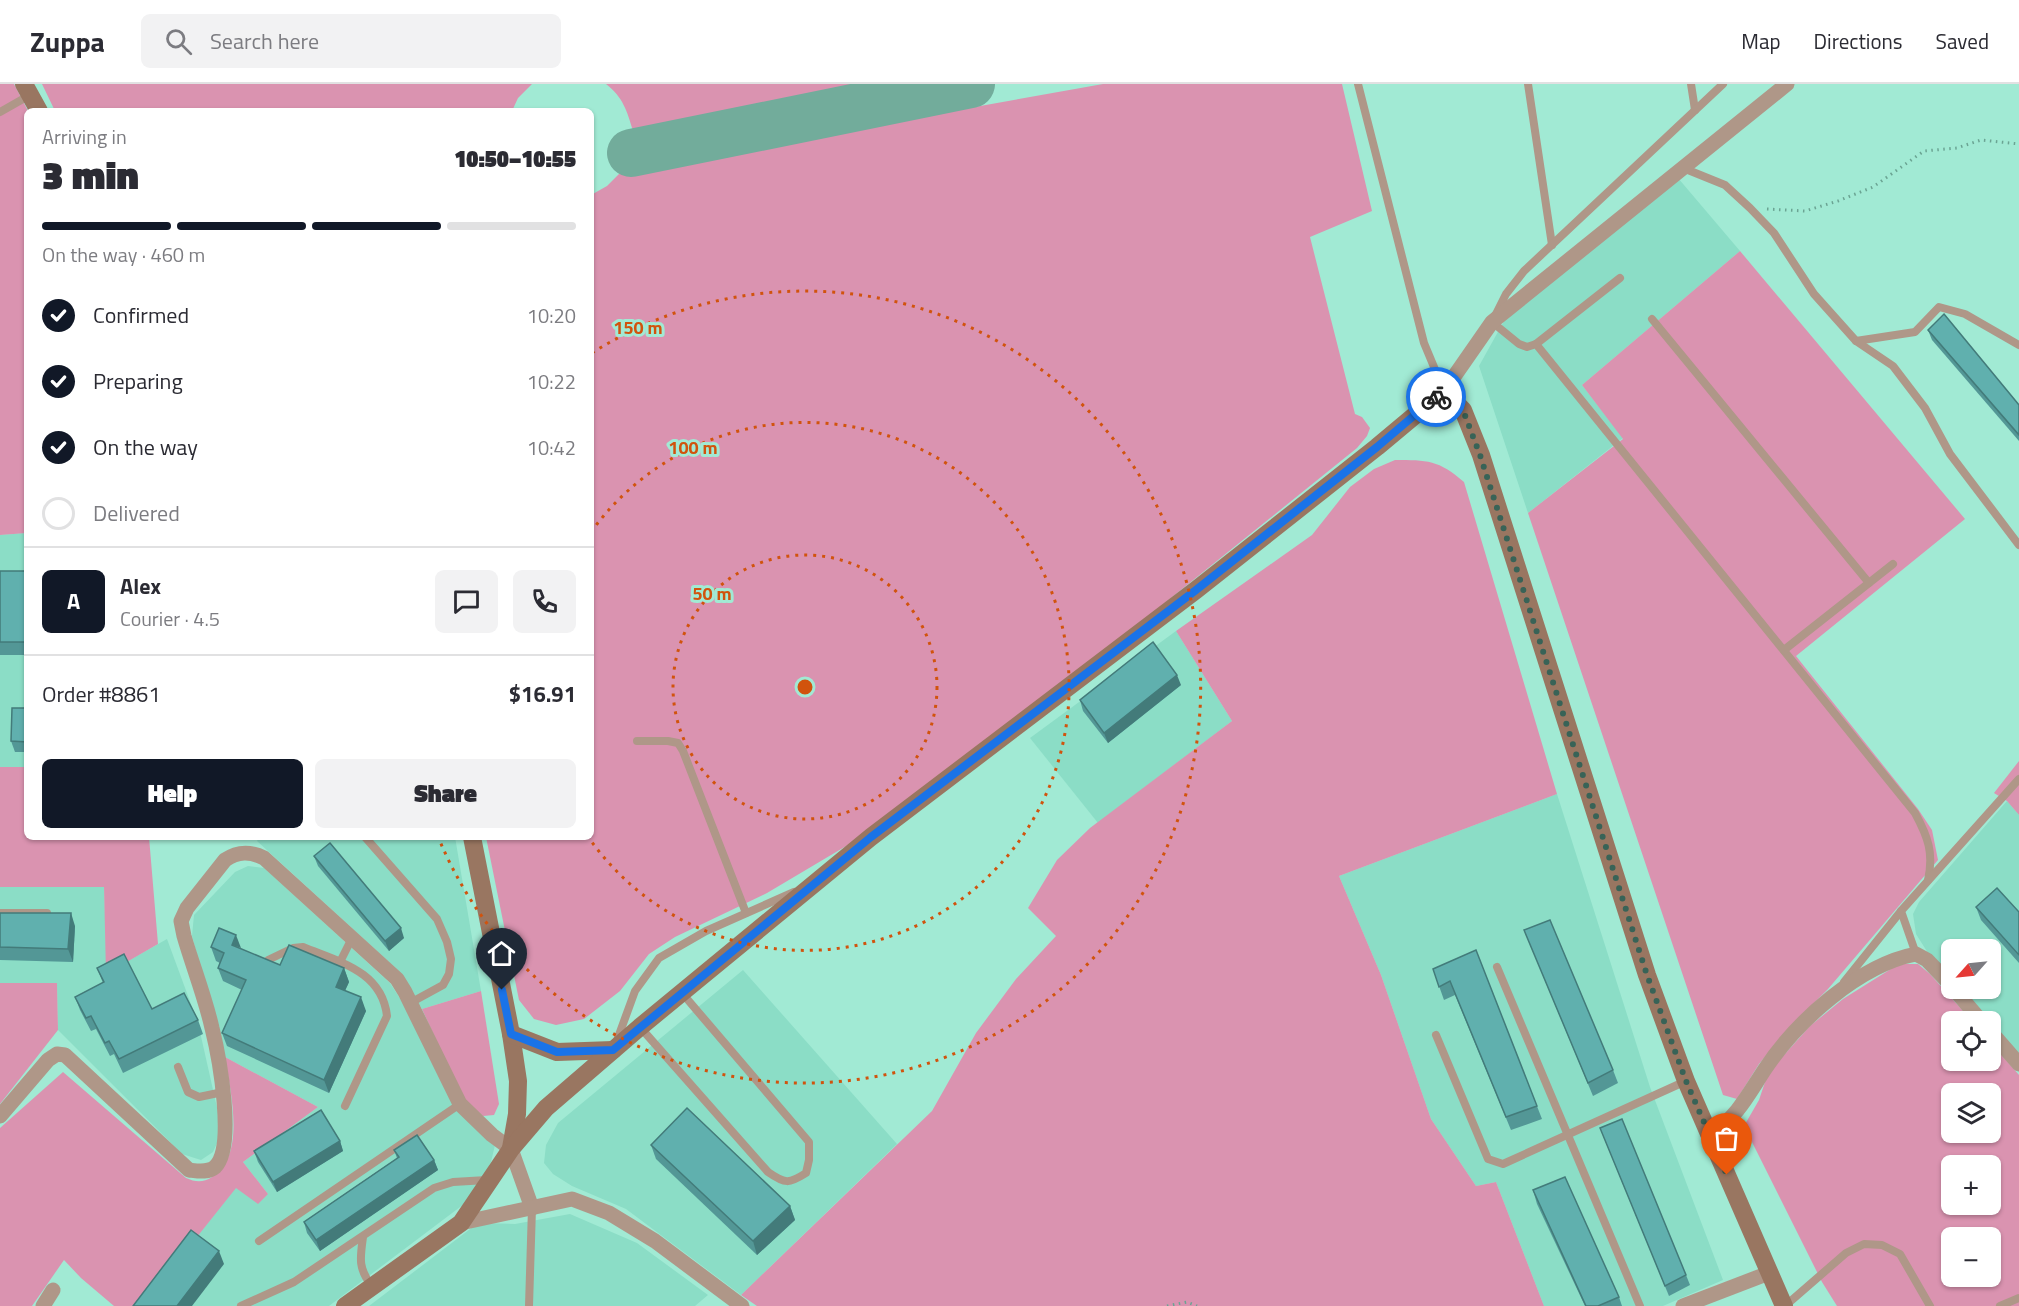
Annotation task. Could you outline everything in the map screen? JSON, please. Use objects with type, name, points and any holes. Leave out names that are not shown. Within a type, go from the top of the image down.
[{"type":"street","points":[[345,1306],[461,1223],[511,1149],[546,1108],[640,1027],[871,837],[1205,583],[1377,447],[1444,391],[1492,322],[1787,84]]},
{"type":"street","points":[[1444,391],[1463,410],[1480,455],[1647,975],[1686,1081],[1784,1306]]},
{"type":"street","points":[[473,840],[511,1034],[518,1081],[517,1114],[511,1149],[532,1208]]},
{"type":"street","points":[[0,1116],[48,1060],[57,1054],[65,1055],[189,1170],[202,1172],[213,1169],[220,1160],[226,1144],[223,1092],[213,1029],[181,921],[187,908],[225,860],[232,855],[245,852],[264,858],[397,979],[460,1104],[492,1136],[511,1149]]},
{"type":"street","points":[[1710,1136],[1725,1125],[1743,1105],[1766,1068],[1797,1031],[1836,992],[1902,957],[1916,954],[1927,960],[1941,975]]},
{"type":"street","points":[[1962,999],[1973,1011]]},
{"type":"street","points":[[511,1034],[557,1052],[613,1050]]},
{"type":"street","points":[[2001,1044],[2019,1064]]},
{"type":"street","points":[[461,1223],[572,1199],[609,1213],[655,1241],[742,1306]]},
{"type":"street","points":[[1683,1306],[1769,1273]]},
{"type":"street","points":[[43,1306],[53,1290]]},
{"type":"lane","points":[[1358,84],[1424,343],[1444,391]]},
{"type":"lane","points":[[1528,84],[1552,245]]},
{"type":"lane","points":[[1691,84],[1695,110]]},
{"type":"lane","points":[[1620,278],[1536,344],[1527,347],[1519,344],[1492,322],[1506,294],[1524,271],[1724,84]]},
{"type":"lane","points":[[0,112],[31,97]]},
{"type":"lane","points":[[1683,168],[1725,185],[1750,208],[1774,233],[1814,294],[1856,341],[1893,366],[1925,408],[1950,454],[2019,545]]},
{"type":"lane","points":[[1856,341],[1915,332],[1939,307],[1965,314],[2019,345]]},
{"type":"lane","points":[[1652,319],[1869,583]]},
{"type":"lane","points":[[1536,344],[1915,813],[1930,847],[1932,862],[1928,880]]},
{"type":"lane","points":[[1784,650],[1893,564]]},
{"type":"lane","points":[[637,741],[678,743],[746,914]]},
{"type":"lane","points":[[1836,992],[1901,911],[2019,778]]},
{"type":"lane","points":[[368,840],[437,919],[447,942],[450,959],[449,974],[443,985],[410,1003]]},
{"type":"lane","points":[[613,1050],[635,990],[659,958],[706,931],[819,880]]},
{"type":"lane","points":[[1901,911],[1916,954]]},
{"type":"lane","points":[[0,913],[61,913]]},
{"type":"lane","points":[[340,962],[352,938]]},
{"type":"lane","points":[[268,960],[293,948],[303,947],[368,976],[386,1002],[387,1016],[345,1106]]},
{"type":"lane","points":[[1497,967],[1640,1306]]},
{"type":"lane","points":[[640,1027],[768,1172],[780,1181],[793,1181],[806,1173],[809,1142],[682,993]]},
{"type":"lane","points":[[1436,1035],[1488,1158],[1503,1164],[1686,1081]]},
{"type":"lane","points":[[178,1067],[188,1092],[199,1097],[223,1092]]},
{"type":"lane","points":[[259,1241],[460,1104]]},
{"type":"lane","points":[[241,1306],[294,1281],[434,1188],[453,1182],[492,1180]]},
{"type":"lane","points":[[529,1306],[532,1208]]},
{"type":"lane","points":[[363,1237],[360,1257],[363,1275],[372,1286]]},
{"type":"lane","points":[[1784,1306],[1846,1253],[1864,1244],[1882,1245],[1900,1254],[1930,1306]]},
{"type":"lane","points":[[2000,1306],[2019,1298]]},
{"type":"path","points":[[1750,208],[1805,211],[1873,187],[1924,151],[1957,148],[1981,140],[2019,144]]},
{"type":"path","points":[[1167,1306],[1187,1302],[1197,1306]]},
{"type":"shaded area","points":[[0,84],[14,84],[26,108],[24,108],[24,533],[0,535]]},
{"type":"shaded area","points":[[42,84],[532,84],[518,98],[513,108],[54,108]]},
{"type":"shaded area","points":[[606,84],[893,84],[633,131],[620,99]]},
{"type":"shaded area","points":[[1103,84],[1342,84],[1372,211],[1310,237],[1355,414],[1362,417],[1370,428],[1367,436],[1357,448],[1094,660],[858,839],[767,893],[675,937],[649,954],[620,991],[584,1019],[556,1025],[534,1019],[519,1000],[487,840],[594,840],[594,193],[607,186],[623,170]]},
{"type":"shaded area","points":[[1678,178],[1740,251],[1582,385],[1623,438],[1528,513],[1479,366],[1504,321]]},
{"type":"shaded area","points":[[1740,251],[1965,519],[1796,656],[1918,809],[1932,830],[1938,860],[1828,989],[1788,1029],[1759,1064],[1737,1099],[1723,1095],[1528,513],[1623,439],[1582,385]]},
{"type":"shaded area","points":[[1395,460],[1416,460],[1440,465],[1464,482],[1557,794],[1339,876],[1381,975],[1431,1119],[1476,1186],[1496,1182],[1544,1306],[757,1306],[741,1295],[932,1111],[976,1033],[1016,979],[1056,936],[1028,908],[1057,860],[1090,828],[1232,721],[1176,631],[1312,535],[1350,487],[1374,469]]},
{"type":"shaded area","points":[[24,533],[24,767],[0,767],[0,535]]},
{"type":"shaded area","points":[[1176,631],[1232,721],[1098,823],[1030,738]]},
{"type":"shaded area","points":[[2019,761],[2019,815],[2007,801],[1994,793]]},
{"type":"shaded area","points":[[0,767],[24,767],[24,840],[149,840],[158,944],[106,974],[104,887],[0,887]]},
{"type":"shaded area","points":[[1557,794],[1650,1087],[1723,1280],[1663,1306],[1544,1306],[1496,1182],[1476,1186],[1431,1119],[1381,975],[1339,876]]},
{"type":"shaded area","points":[[2007,801],[2019,815],[2019,1054],[2001,1034],[2001,1011],[1980,1011],[1969,999],[2001,999],[2001,939],[1941,939],[1941,968],[1916,934],[1913,914],[1919,902]]},
{"type":"shaded area","points":[[456,840],[481,991],[422,1009],[398,970],[257,841]]},
{"type":"shaded area","points":[[248,866],[264,868],[390,983],[495,1145],[491,1162],[472,1198],[329,1306],[142,1306],[236,1187],[268,1194],[243,1162],[318,1107],[225,1057],[192,936],[194,915],[235,872]]},
{"type":"shaded area","points":[[0,887],[104,887],[107,973],[167,939],[198,1023],[218,1112],[218,1141],[213,1152],[201,1160],[182,1154],[58,1030],[57,983],[0,983]]},
{"type":"shaded area","points":[[1918,964],[1941,986],[1941,999],[1952,999],[1963,1011],[1941,1011],[1941,1071],[2001,1071],[2001,1054],[2019,1075],[2019,1306],[1837,1306],[1822,1282],[1744,1126],[1759,1100],[1768,1073],[1810,1026],[1843,999],[1894,967]]},
{"type":"shaded area","points":[[743,970],[897,1144],[741,1295],[626,1209],[572,1186],[553,1174],[544,1163],[546,1145],[558,1123]]},
{"type":"shaded area","points":[[0,983],[57,983],[58,1030],[0,1104]]},
{"type":"shaded area","points":[[481,991],[499,1104],[494,1115],[483,1116],[463,1099],[422,1009]]},
{"type":"shaded area","points":[[225,1057],[318,1107],[243,1162],[268,1194],[258,1204],[236,1188],[142,1306],[114,1306],[64,1260],[32,1306],[0,1306],[0,1128],[63,1072],[186,1178],[202,1181],[212,1177],[223,1167],[230,1154],[233,1139],[234,1122]]},
{"type":"shaded area","points":[[570,1214],[637,1243],[708,1295],[695,1306],[369,1306],[478,1223],[515,1224]]},
{"type":"building","points":[[1944,314],[2019,405],[2019,435],[1928,330]]},
{"type":"building","points":[[0,571],[24,571],[24,642],[0,642]]},
{"type":"building","points":[[1153,642],[1177,675],[1104,733],[1080,700]]},
{"type":"building","points":[[12,708],[24,708],[24,742],[11,741]]},
{"type":"building","points":[[330,843],[401,928],[385,941],[314,856]]},
{"type":"building","points":[[1997,888],[2019,912],[2019,955],[1976,907]]},
{"type":"building","points":[[0,913],[71,913],[68,949],[0,947]]},
{"type":"building","points":[[1550,920],[1613,1070],[1588,1083],[1524,930]]},
{"type":"building","points":[[219,928],[236,935],[232,945],[280,965],[289,945],[344,968],[336,987],[361,997],[324,1080],[222,1033],[246,980],[218,968],[224,953],[211,947]]},
{"type":"building","points":[[1476,950],[1537,1106],[1506,1117],[1450,981],[1439,987],[1433,969]]},
{"type":"building","points":[[124,954],[152,1009],[184,993],[198,1020],[119,1059],[109,1041],[105,1043],[91,1016],[86,1018],[75,997],[104,982],[97,968]]},
{"type":"building","points":[[687,1108],[790,1206],[753,1241],[651,1145]]},
{"type":"building","points":[[321,1110],[340,1141],[273,1182],[254,1151]]},
{"type":"building","points":[[1622,1119],[1686,1275],[1665,1286],[1600,1128]]},
{"type":"building","points":[[417,1135],[434,1160],[316,1240],[304,1222],[399,1157],[394,1150]]},
{"type":"building","points":[[1565,1177],[1619,1297],[1598,1306],[1586,1306],[1533,1190]]},
{"type":"building","points":[[191,1230],[219,1251],[177,1306],[133,1306]]},
{"type":"taxiway","points":[[631,153],[971,84]]},
{"type":"way so far","points":[[1436,397],[1444,391],[1463,410],[1480,455],[1647,975],[1686,1081],[1727,1175]]},
{"type":"route","points":[[502,990],[511,1034],[557,1052],[613,1050],[871,837],[1196,590],[1377,447],[1436,397]]}]
